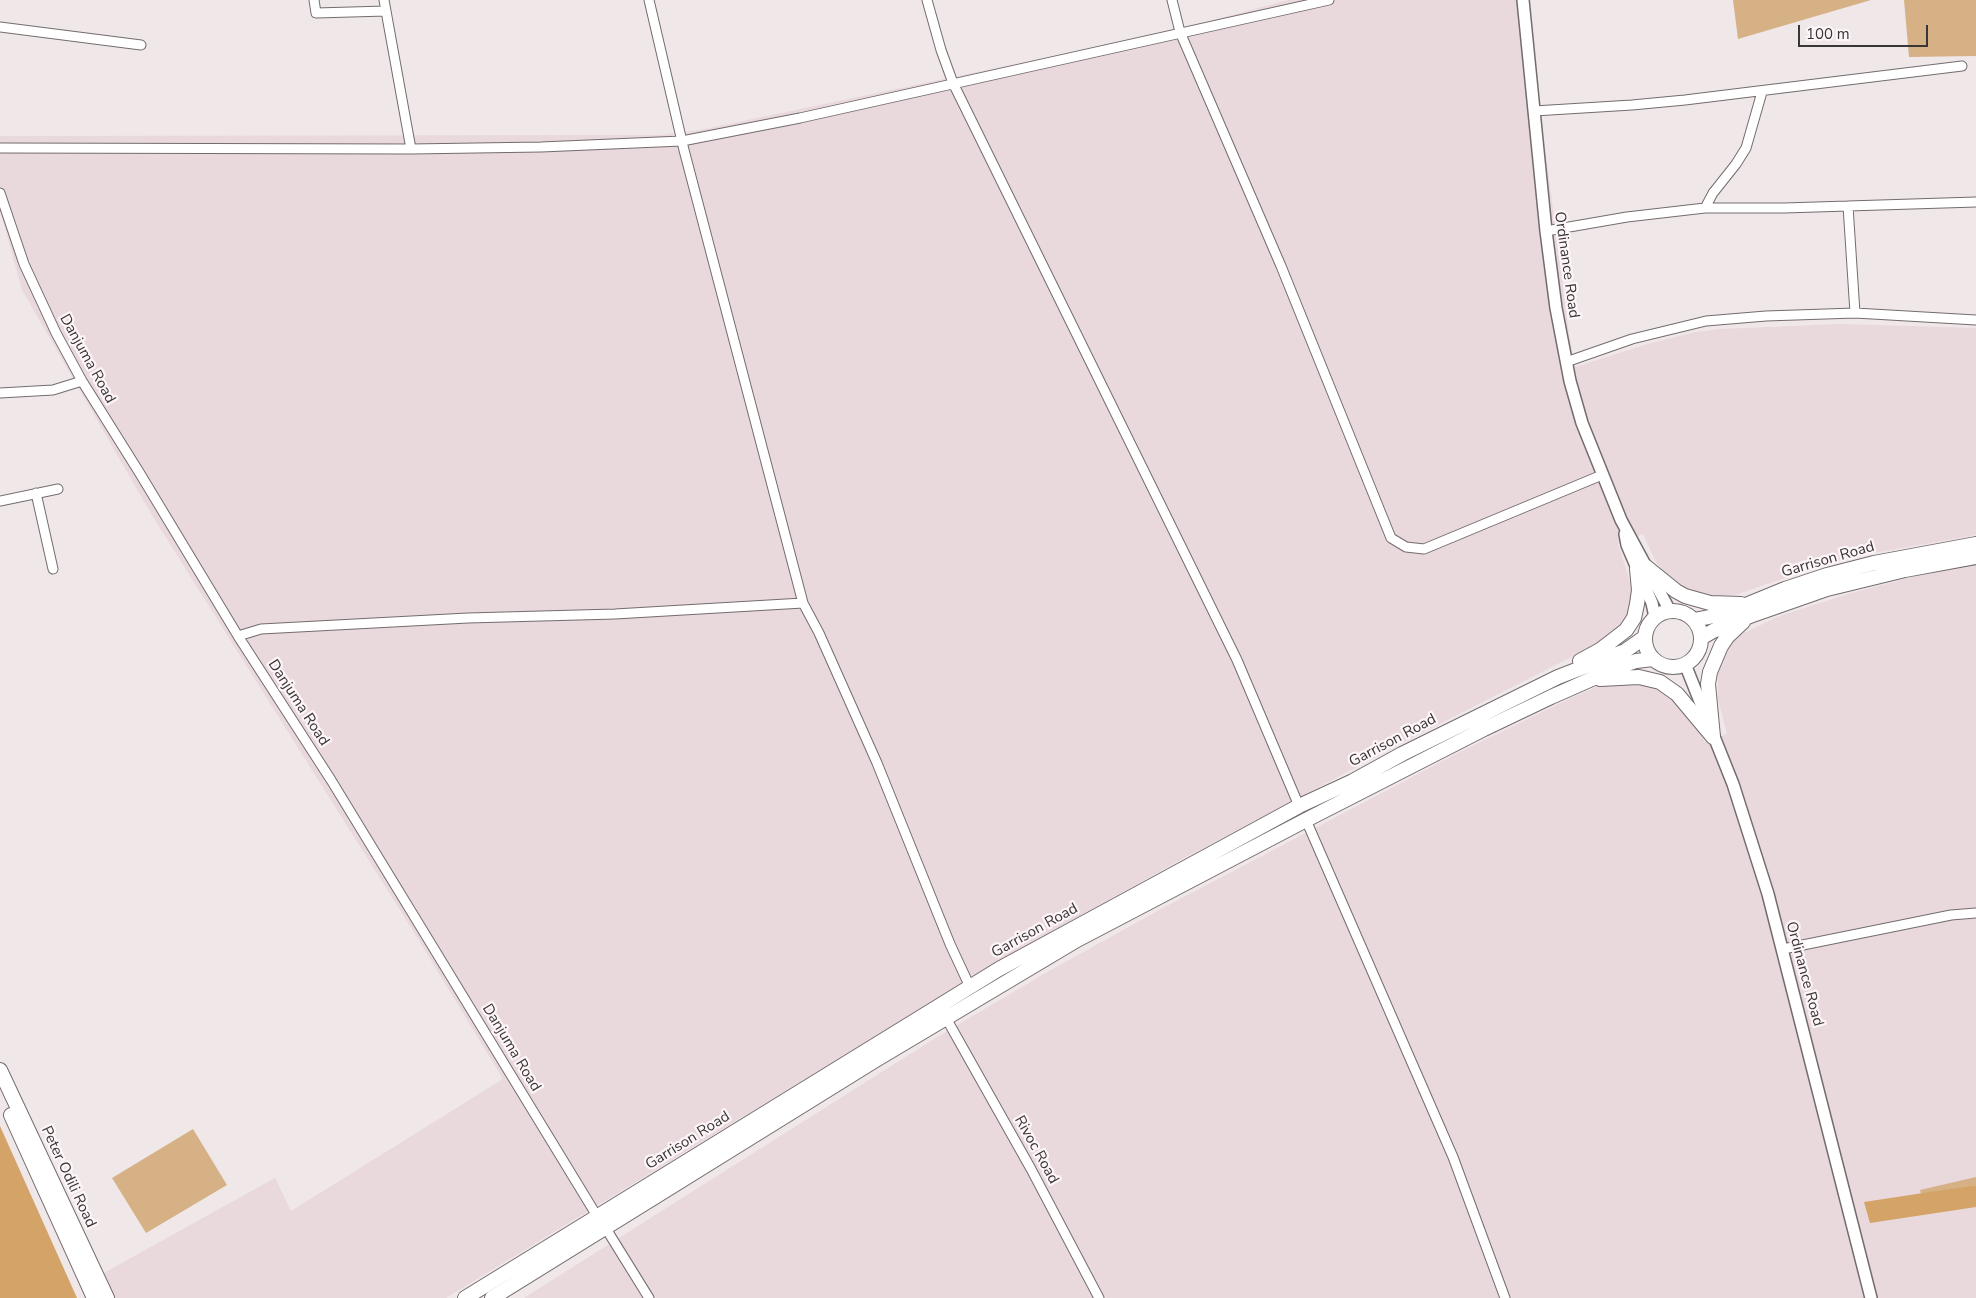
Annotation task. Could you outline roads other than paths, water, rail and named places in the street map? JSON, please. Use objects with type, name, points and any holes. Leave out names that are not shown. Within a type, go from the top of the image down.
[{"type":"main road","name":"Garrison Road","points":[[1701,638],[1785,589],[1836,572],[1874,563],[1976,544]]},
{"type":"main road","name":"Garrison Road","points":[[1694,620],[1789,601],[1860,580],[1976,557]]},
{"type":"main road","points":[[1558,677],[1581,660],[1614,641],[1626,630],[1634,618],[1641,568],[1676,591],[1696,600],[1747,610],[1714,658],[1710,672],[1708,684],[1713,737]]},
{"type":"main road","points":[[1670,611],[1688,615],[1694,620],[1701,638],[1696,655],[1685,664],[1673,667],[1664,666],[1653,659],[1645,646],[1644,636],[1647,627],[1655,617],[1670,611]]},
{"type":"main road","name":"Garrison Road","points":[[492,1298],[601,1222],[970,987],[1139,892],[1299,806],[1353,781],[1558,677],[1625,651],[1644,636]]},
{"type":"main road","name":"Garrison Road","points":[[465,1298],[601,1222],[1077,940],[1484,729],[1580,684],[1636,661],[1653,659]]},
{"type":"main road","points":[[1580,684],[1621,677],[1639,677],[1660,682],[1677,694],[1713,737]]},
{"type":"main road","name":"Peter Odili Road","points":[[0,1070],[107,1298]]},
{"type":"main road","name":"Peter Odili Road","points":[[0,1091],[94,1298]]},
{"type":"street","points":[[314,0],[316,13],[386,11]]},
{"type":"street","points":[[384,0],[410,149]]},
{"type":"street","points":[[648,0],[682,141],[803,603],[877,763],[950,944],[970,987]]},
{"type":"street","points":[[927,0],[941,50],[954,83],[1237,660],[1299,806]]},
{"type":"street","points":[[1172,0],[1180,32],[1281,266],[1391,538],[1406,547],[1424,549],[1602,475]]},
{"type":"street","points":[[0,148],[244,147],[410,149],[541,147],[682,141],[800,118],[1329,0]]},
{"type":"street","name":"Ordinance Road","points":[[1526,0],[1534,111],[1546,231],[1556,308],[1566,362],[1576,403],[1602,475],[1623,525],[1636,545],[1655,617]]},
{"type":"street","points":[[0,28],[141,45]]},
{"type":"street","points":[[1534,111],[1632,106],[1762,92],[1962,66]]},
{"type":"street","points":[[1705,208],[1713,192],[1736,164],[1746,148],[1762,92]]},
{"type":"street","name":"Danjuma Road","points":[[0,193],[24,264],[56,333],[82,381],[140,472],[238,636],[332,780],[649,1298]]},
{"type":"street","points":[[1546,231],[1628,217],[1705,208],[1976,202]]},
{"type":"street","points":[[1848,206],[1855,313]]},
{"type":"street","points":[[1566,362],[1632,340],[1706,321],[1766,316],[1855,313],[1976,320]]},
{"type":"street","points":[[0,393],[53,390],[82,381]]},
{"type":"street","points":[[0,501],[58,489]]},
{"type":"street","points":[[36,493],[53,569]]},
{"type":"street","name":"Ordinance Road","points":[[1641,568],[1670,611]]},
{"type":"street","points":[[238,636],[260,629],[606,614],[803,603]]},
{"type":"street","name":"Ordinance Road","points":[[1685,664],[1742,808],[1768,894],[1870,1298]]},
{"type":"street","points":[[1306,820],[1453,1157],[1505,1298]]},
{"type":"street","points":[[1783,950],[1951,915],[1976,913]]},
{"type":"street","name":"Rivoc Road","points":[[946,1018],[1031,1169],[1099,1298]]}]
